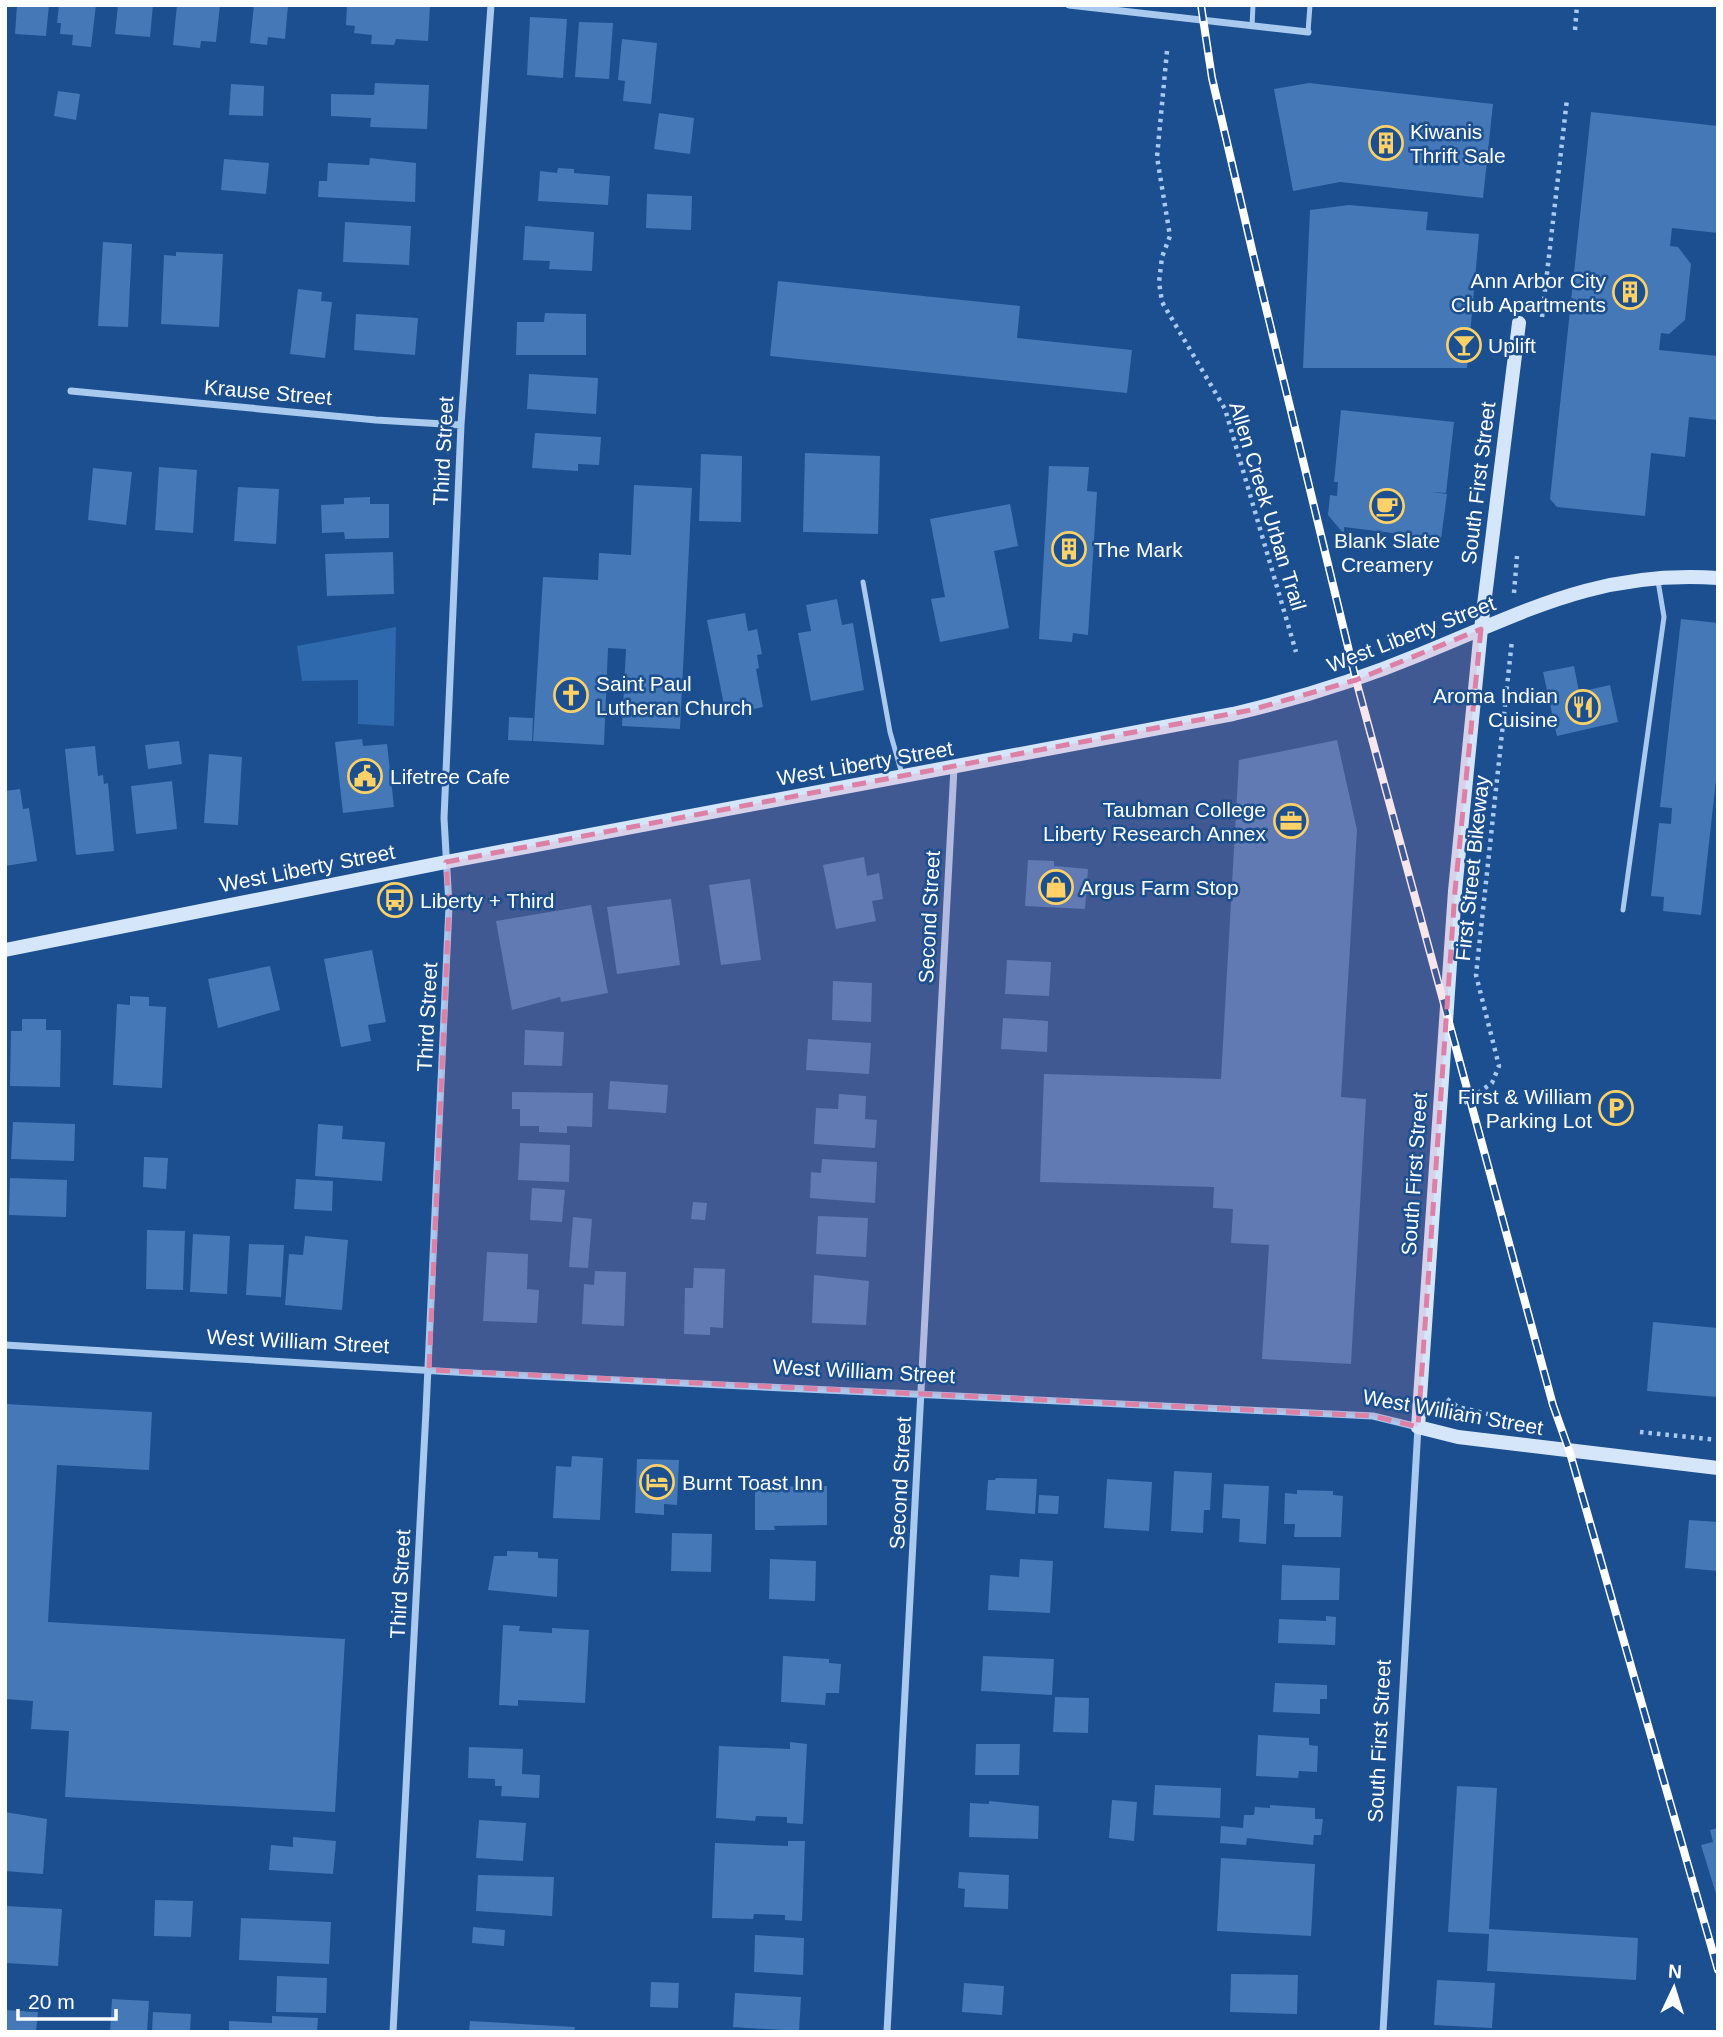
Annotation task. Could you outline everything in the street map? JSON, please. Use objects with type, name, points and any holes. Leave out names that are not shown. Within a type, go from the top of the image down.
[{"type":"main road","name":"South First Street","points":[[1418,1427],[1455,891],[1481,629],[1519,323]]},
{"type":"main road","name":"West Liberty Street","points":[[5,950],[446,862],[1251,710],[1356,680],[1593,586],[1658,578],[1718,578]]},
{"type":"main road","name":"West William Street","points":[[1418,1427],[1471,1439],[1718,1468]]},
{"type":"street","name":"Third Street","points":[[393,2032],[429,1370],[449,906],[444,818],[461,425],[491,5]]},
{"type":"street","points":[[1069,5],[1308,32]]},
{"type":"street","name":"Krause Street","points":[[71,391],[376,420],[461,425]]},
{"type":"street","name":"Second Street","points":[[887,2032],[923,1395],[954,768]]},
{"type":"street","name":"West William Street","points":[[5,1345],[429,1370],[1373,1416],[1418,1427]]},
{"type":"street","name":"South First Street","points":[[1383,2032],[1418,1427]]},
{"type":"lane","points":[[1252,26],[1254,5]]},
{"type":"lane","points":[[1308,32],[1310,5]]},
{"type":"lane","points":[[1623,910],[1664,617],[1658,578]]},
{"type":"lane","points":[[863,582],[890,732],[902,777]]},
{"type":"path","points":[[1575,30],[1577,5]]},
{"type":"path","name":"Allen Creek Urban Trail","points":[[1167,51],[1157,157],[1170,236],[1161,269],[1162,302],[1211,380],[1225,409],[1296,652]]},
{"type":"path","points":[[1542,318],[1567,99]]},
{"type":"path","points":[[1514,573],[1514,595]]},
{"type":"path","name":"First Street Bikeway","points":[[1458,1111],[1461,1105],[1492,1083],[1499,1066],[1476,975],[1511,655]]},
{"type":"path","points":[[1443,1389],[1447,1399],[1469,1410],[1498,1415]]},
{"type":"path","points":[[1642,1432],[1718,1440]]},
{"type":"highlighted area","points":[[1481,629],[1455,891],[1418,1427],[1373,1416],[429,1370],[449,906],[446,862],[1251,710],[1356,680]]},
{"type":"shaded area","points":[[396,627],[394,726],[358,724],[358,680],[302,681],[297,646]]},
{"type":"building","points":[[17,5],[49,5],[46,36],[15,34]]},
{"type":"building","points":[[59,5],[96,5],[91,47],[72,45],[73,35],[60,34],[61,23],[57,23]]},
{"type":"building","points":[[118,5],[153,5],[150,37],[115,34]]},
{"type":"building","points":[[177,5],[220,5],[216,42],[201,41],[200,48],[173,45]]},
{"type":"building","points":[[254,5],[288,5],[285,39],[268,37],[267,45],[250,43]]},
{"type":"building","points":[[347,5],[430,5],[428,41],[396,39],[394,45],[371,44],[372,35],[354,33],[355,26],[346,25]]},
{"type":"building","points":[[530,17],[567,19],[563,78],[527,75]]},
{"type":"building","points":[[579,22],[613,23],[609,79],[575,77]]},
{"type":"building","points":[[622,39],[657,43],[651,104],[623,101],[625,81],[618,80]]},
{"type":"building","points":[[375,83],[429,85],[427,129],[370,127],[371,118],[331,116],[331,94],[374,95]]},
{"type":"building","name":"Kiwanis Thrift Sale","points":[[1309,83],[1493,104],[1483,198],[1340,182],[1293,191],[1274,89]]},
{"type":"building","points":[[231,84],[264,86],[263,116],[229,115]]},
{"type":"building","points":[[58,91],[80,94],[76,120],[54,116]]},
{"type":"building","name":"Ann Arbor City Club Apartments","points":[[1591,112],[1718,126],[1718,233],[1672,228],[1670,246],[1678,247],[1691,264],[1685,320],[1669,334],[1661,333],[1659,350],[1718,356],[1718,420],[1689,417],[1685,457],[1651,453],[1645,516],[1557,507],[1550,499]]},
{"type":"building","points":[[659,113],[694,118],[690,154],[654,149]]},
{"type":"building","points":[[370,158],[416,163],[415,202],[318,197],[319,181],[327,181],[328,163],[369,165]]},
{"type":"building","points":[[224,159],[269,163],[266,194],[221,190]]},
{"type":"building","points":[[558,168],[574,169],[574,173],[610,176],[608,205],[538,201],[540,171],[557,173]]},
{"type":"building","points":[[647,194],[692,196],[691,230],[646,228]]},
{"type":"building","points":[[1349,205],[1428,212],[1426,230],[1479,234],[1467,368],[1303,368],[1310,210]]},
{"type":"building","points":[[345,222],[411,226],[409,265],[343,262]]},
{"type":"building","points":[[525,226],[594,232],[592,271],[549,269],[550,261],[523,260]]},
{"type":"building","points":[[103,242],[132,244],[128,327],[98,326]]},
{"type":"building","points":[[176,252],[223,254],[219,327],[161,324],[164,255],[176,256]]},
{"type":"building","points":[[778,281],[1020,306],[1017,338],[1132,350],[1127,393],[770,356]]},
{"type":"building","points":[[298,289],[322,292],[321,301],[332,302],[325,358],[290,354]]},
{"type":"building","points":[[545,313],[586,314],[586,355],[516,355],[517,322],[544,322]]},
{"type":"building","points":[[356,314],[418,318],[415,355],[354,350]]},
{"type":"building","points":[[529,374],[598,378],[596,414],[527,409]]},
{"type":"building","points":[[1341,410],[1454,422],[1446,493],[1432,492],[1447,494],[1441,539],[1344,527],[1344,534],[1328,515],[1330,495],[1337,496],[1338,482],[1334,482]]},
{"type":"building","points":[[535,433],[601,437],[599,465],[578,464],[578,471],[532,468]]},
{"type":"building","points":[[805,453],[880,456],[878,534],[803,532]]},
{"type":"building","points":[[701,454],[742,456],[741,522],[699,521]]},
{"type":"building","name":"The Mark","points":[[1049,466],[1089,467],[1087,491],[1097,492],[1088,635],[1073,633],[1072,642],[1039,639]]},
{"type":"building","points":[[159,467],[197,470],[193,533],[155,530]]},
{"type":"building","points":[[93,468],[132,472],[126,525],[88,520]]},
{"type":"building","points":[[634,485],[692,488],[680,729],[622,726],[626,649],[608,648],[604,745],[533,741],[543,577],[598,580],[599,553],[631,555]]},
{"type":"building","points":[[238,487],[279,489],[276,544],[234,541]]},
{"type":"building","points":[[370,497],[370,504],[389,504],[389,538],[345,539],[344,532],[322,533],[321,505],[344,504],[344,498]]},
{"type":"building","points":[[1010,504],[1018,546],[994,551],[1009,628],[940,642],[931,599],[945,597],[930,519]]},
{"type":"building","points":[[393,552],[394,594],[327,596],[325,554]]},
{"type":"building","points":[[837,599],[842,625],[853,623],[864,690],[811,701],[798,633],[811,631],[806,605]]},
{"type":"building","points":[[745,613],[748,631],[757,629],[762,654],[757,655],[759,668],[756,669],[763,707],[726,715],[707,620]]},
{"type":"building","points":[[1681,619],[1718,623],[1718,762],[1701,915],[1663,911],[1664,897],[1651,896],[1659,823],[1671,824],[1672,808],[1660,807]]},
{"type":"building","name":"Aroma Indian Cuisine","points":[[1574,666],[1579,692],[1610,685],[1618,722],[1557,736],[1543,672]]},
{"type":"building","points":[[509,717],[533,718],[532,741],[508,740]]},
{"type":"building","name":"Lifetree Cafe","points":[[362,739],[363,746],[387,744],[394,807],[343,813],[335,742]]},
{"type":"building","points":[[1337,740],[1357,830],[1341,1097],[1366,1099],[1351,1364],[1262,1359],[1269,1245],[1231,1243],[1233,1209],[1213,1208],[1214,1187],[1040,1182],[1044,1074],[1221,1079],[1239,760]]},
{"type":"building","points":[[179,741],[182,764],[148,769],[145,745]]},
{"type":"building","points":[[95,746],[98,776],[103,775],[104,784],[108,783],[114,851],[76,855],[65,749]]},
{"type":"building","points":[[209,754],[242,757],[238,825],[204,823]]},
{"type":"building","points":[[172,781],[177,829],[136,834],[131,786]]},
{"type":"building","points":[[20,789],[23,809],[29,808],[37,861],[5,866],[5,791]]},
{"type":"building","points":[[864,857],[867,876],[879,873],[883,899],[872,901],[876,921],[836,929],[823,865]]},
{"type":"building","name":"Argus Farm Stop","points":[[1028,860],[1054,861],[1054,866],[1088,869],[1085,909],[1025,906]]},
{"type":"building","points":[[750,879],[761,960],[721,965],[709,885]]},
{"type":"building","points":[[671,899],[680,965],[617,974],[607,907]]},
{"type":"building","points":[[591,905],[608,993],[561,1002],[560,997],[512,1010],[496,921]]},
{"type":"building","points":[[372,950],[386,1022],[368,1025],[371,1041],[341,1047],[324,959]]},
{"type":"building","points":[[1007,960],[1051,962],[1049,996],[1005,994]]},
{"type":"building","points":[[270,966],[280,1010],[218,1028],[208,979]]},
{"type":"building","points":[[833,981],[872,983],[871,1022],[832,1020]]},
{"type":"building","points":[[130,996],[149,997],[149,1006],[166,1007],[162,1088],[113,1085],[117,1004],[130,1005]]},
{"type":"building","points":[[1003,1018],[1048,1021],[1047,1052],[1001,1049]]},
{"type":"building","points":[[22,1019],[46,1019],[46,1030],[61,1030],[60,1087],[10,1086],[11,1031],[22,1031]]},
{"type":"building","points":[[525,1030],[564,1032],[562,1066],[524,1065]]},
{"type":"building","points":[[808,1039],[871,1043],[869,1074],[806,1070]]},
{"type":"building","points":[[610,1081],[668,1085],[666,1113],[608,1109]]},
{"type":"building","points":[[512,1092],[593,1093],[592,1127],[567,1126],[567,1133],[539,1132],[539,1126],[520,1126],[520,1109],[512,1109]]},
{"type":"building","points":[[839,1094],[866,1096],[865,1119],[877,1120],[875,1148],[814,1144],[816,1108],[838,1109]]},
{"type":"building","points":[[13,1122],[75,1124],[74,1161],[11,1159]]},
{"type":"building","points":[[318,1124],[343,1126],[342,1139],[385,1142],[382,1181],[315,1176]]},
{"type":"building","points":[[520,1143],[570,1145],[569,1182],[518,1180]]},
{"type":"building","points":[[144,1157],[168,1158],[166,1189],[143,1187]]},
{"type":"building","points":[[822,1159],[877,1162],[875,1203],[810,1198],[811,1172],[821,1173]]},
{"type":"building","points":[[10,1178],[67,1180],[66,1217],[9,1215]]},
{"type":"building","points":[[296,1179],[333,1181],[332,1211],[294,1209]]},
{"type":"building","points":[[532,1188],[565,1190],[562,1222],[530,1220]]},
{"type":"building","points":[[693,1202],[707,1203],[705,1220],[691,1219]]},
{"type":"building","points":[[818,1216],[868,1218],[866,1257],[816,1254]]},
{"type":"building","points":[[573,1217],[592,1219],[588,1268],[569,1267]]},
{"type":"building","points":[[147,1230],[185,1231],[183,1290],[146,1289]]},
{"type":"building","points":[[193,1234],[230,1236],[227,1294],[190,1292]]},
{"type":"building","points":[[305,1236],[348,1240],[342,1310],[285,1305],[289,1254],[303,1255]]},
{"type":"building","points":[[249,1244],[284,1245],[281,1297],[246,1295]]},
{"type":"building","points":[[487,1252],[528,1254],[527,1289],[539,1290],[537,1323],[483,1321]]},
{"type":"building","points":[[694,1268],[725,1269],[723,1328],[710,1327],[710,1335],[684,1334],[685,1288],[693,1288]]},
{"type":"building","points":[[595,1271],[626,1272],[624,1326],[582,1324],[584,1284],[594,1285]]},
{"type":"building","points":[[814,1275],[869,1281],[866,1325],[812,1323]]},
{"type":"building","points":[[1653,1322],[1718,1328],[1718,1397],[1647,1391]]},
{"type":"building","points":[[5,1404],[152,1412],[149,1470],[57,1465],[48,1622],[345,1639],[335,1812],[65,1797],[69,1731],[31,1729],[33,1701],[5,1699]]},
{"type":"building","points":[[572,1456],[603,1458],[600,1520],[553,1518],[556,1466],[571,1467]]},
{"type":"building","name":"Burnt Toast Inn","points":[[637,1459],[679,1460],[677,1505],[664,1504],[664,1515],[635,1513]]},
{"type":"building","points":[[1174,1471],[1212,1473],[1210,1510],[1204,1510],[1203,1533],[1171,1531]]},
{"type":"building","points":[[1037,1479],[1035,1514],[986,1510],[988,1480]]},
{"type":"building","points":[[1107,1479],[1152,1482],[1149,1531],[1104,1528]]},
{"type":"building","points":[[1224,1484],[1269,1486],[1266,1544],[1239,1542],[1240,1519],[1222,1518]]},
{"type":"building","points":[[827,1486],[827,1525],[774,1526],[775,1530],[755,1530],[755,1487]]},
{"type":"building","points":[[1297,1490],[1333,1491],[1333,1495],[1343,1496],[1341,1537],[1294,1537],[1295,1524],[1284,1524],[1285,1493],[1297,1494]]},
{"type":"building","points":[[1039,1495],[1059,1496],[1058,1514],[1038,1513]]},
{"type":"building","points":[[1689,1520],[1718,1522],[1718,1571],[1685,1568]]},
{"type":"building","points":[[672,1533],[712,1534],[711,1572],[671,1571]]},
{"type":"building","points":[[507,1551],[538,1552],[538,1558],[558,1559],[557,1597],[488,1590],[494,1556],[507,1556]]},
{"type":"building","points":[[770,1559],[816,1561],[815,1601],[769,1599]]},
{"type":"building","points":[[1020,1559],[1053,1561],[1050,1613],[988,1610],[990,1575],[1019,1577]]},
{"type":"building","points":[[1282,1565],[1340,1568],[1339,1600],[1281,1600]]},
{"type":"building","points":[[1326,1616],[1336,1617],[1335,1645],[1278,1643],[1279,1619],[1326,1621]]},
{"type":"building","points":[[503,1625],[520,1626],[519,1631],[552,1633],[552,1628],[589,1630],[585,1703],[518,1700],[518,1706],[499,1705]]},
{"type":"building","points":[[783,1656],[829,1659],[829,1663],[841,1664],[839,1693],[826,1693],[825,1705],[781,1702]]},
{"type":"building","points":[[983,1656],[1054,1659],[1052,1695],[981,1691]]},
{"type":"building","points":[[1275,1683],[1327,1685],[1327,1699],[1320,1699],[1320,1714],[1273,1712]]},
{"type":"building","points":[[1055,1697],[1089,1698],[1088,1733],[1053,1732]]},
{"type":"building","points":[[1258,1735],[1309,1738],[1309,1745],[1318,1746],[1317,1772],[1299,1771],[1298,1778],[1256,1776]]},
{"type":"building","points":[[790,1742],[807,1744],[803,1824],[787,1823],[787,1817],[756,1816],[755,1821],[716,1818],[719,1746],[790,1749]]},
{"type":"building","points":[[976,1744],[1020,1744],[1019,1775],[975,1775]]},
{"type":"building","points":[[469,1747],[523,1749],[522,1774],[540,1775],[539,1798],[501,1796],[502,1786],[495,1786],[495,1779],[468,1778]]},
{"type":"building","points":[[1155,1785],[1221,1788],[1220,1818],[1153,1815]]},
{"type":"building","points":[[1457,1786],[1497,1788],[1489,1929],[1638,1938],[1636,1980],[1487,1971],[1489,1934],[1448,1932]]},
{"type":"building","points":[[1112,1800],[1137,1802],[1134,1841],[1109,1838]]},
{"type":"building","points":[[989,1801],[1039,1806],[1038,1839],[969,1837],[970,1803],[989,1804]]},
{"type":"building","points":[[1270,1805],[1315,1808],[1315,1819],[1323,1819],[1321,1835],[1314,1835],[1313,1845],[1247,1838],[1246,1845],[1220,1843],[1221,1826],[1243,1828],[1244,1815],[1254,1815],[1255,1807],[1270,1808]]},
{"type":"building","points":[[5,1812],[47,1819],[43,1874],[5,1871]]},
{"type":"building","points":[[479,1820],[526,1823],[523,1861],[476,1858]]},
{"type":"building","points":[[1718,1828],[1717,1897],[1701,1845],[1713,1842],[1710,1830]]},
{"type":"building","points":[[293,1837],[336,1841],[333,1874],[269,1870],[271,1845],[293,1847]]},
{"type":"building","points":[[788,1841],[805,1841],[802,1921],[785,1920],[785,1915],[754,1914],[753,1919],[712,1918],[715,1843],[788,1846]]},
{"type":"building","points":[[1221,1858],[1315,1864],[1311,1936],[1217,1931]]},
{"type":"building","points":[[959,1872],[1009,1875],[1008,1909],[964,1907],[965,1889],[958,1888]]},
{"type":"building","points":[[478,1875],[554,1877],[552,1916],[476,1911]]},
{"type":"building","points":[[155,1900],[193,1901],[191,1937],[154,1936]]},
{"type":"building","points":[[5,1906],[62,1909],[58,1966],[5,1963]]},
{"type":"building","points":[[241,1918],[331,1922],[329,1964],[239,1960]]},
{"type":"building","points":[[473,1927],[505,1930],[504,1946],[472,1943]]},
{"type":"building","points":[[755,1935],[804,1938],[803,1975],[754,1972]]},
{"type":"building","points":[[1231,1974],[1298,1975],[1297,2014],[1230,2012]]},
{"type":"building","points":[[277,1976],[327,1978],[326,2013],[276,2012]]},
{"type":"building","points":[[1437,1980],[1495,1983],[1492,2028],[1434,2025]]},
{"type":"building","points":[[651,1982],[679,1983],[678,2008],[650,2007]]},
{"type":"building","points":[[964,1983],[1004,1986],[1002,2015],[962,2012]]},
{"type":"building","points":[[735,1993],[801,1997],[799,2031],[733,2027]]},
{"type":"building","points":[[112,1999],[149,2001],[147,2032],[110,2032]]},
{"type":"building","points":[[5,2010],[38,2012],[36,2032],[5,2032]]},
{"type":"building","points":[[153,2012],[191,2014],[190,2032],[152,2032]]},
{"type":"building","points":[[272,2016],[318,2018],[317,2032],[229,2032],[229,2021],[272,2023]]},
{"type":"building","points":[[470,2021],[575,2027],[574,2032],[469,2032]]},
{"type":"railway","points":[[1201,5],[1212,78],[1356,680],[1553,1405],[1570,1453],[1718,1970]]},
{"type":"place","name":"Kiwanis Thrift Sale","points":[[1386,143]]},
{"type":"place","name":"Ann Arbor City Club Apartments","points":[[1630,292]]},
{"type":"place","name":"Uplift","points":[[1464,345]]},
{"type":"place","name":"Blank Slate Creamery","points":[[1387,506]]},
{"type":"place","name":"The Mark","points":[[1069,549]]},
{"type":"place","name":"Saint Paul Lutheran Church","points":[[571,695]]},
{"type":"place","name":"Aroma Indian Cuisine","points":[[1583,707]]},
{"type":"place","name":"Lifetree Cafe","points":[[365,776]]},
{"type":"place","name":"Taubman College Liberty Research Annex","points":[[1291,821]]},
{"type":"place","name":"Argus Farm Stop","points":[[1056,887]]},
{"type":"place","name":"Liberty + Third","points":[[395,900]]},
{"type":"place","name":"First & William Parking Lot","points":[[1616,1108]]},
{"type":"place","name":"Burnt Toast Inn","points":[[657,1482]]}]
